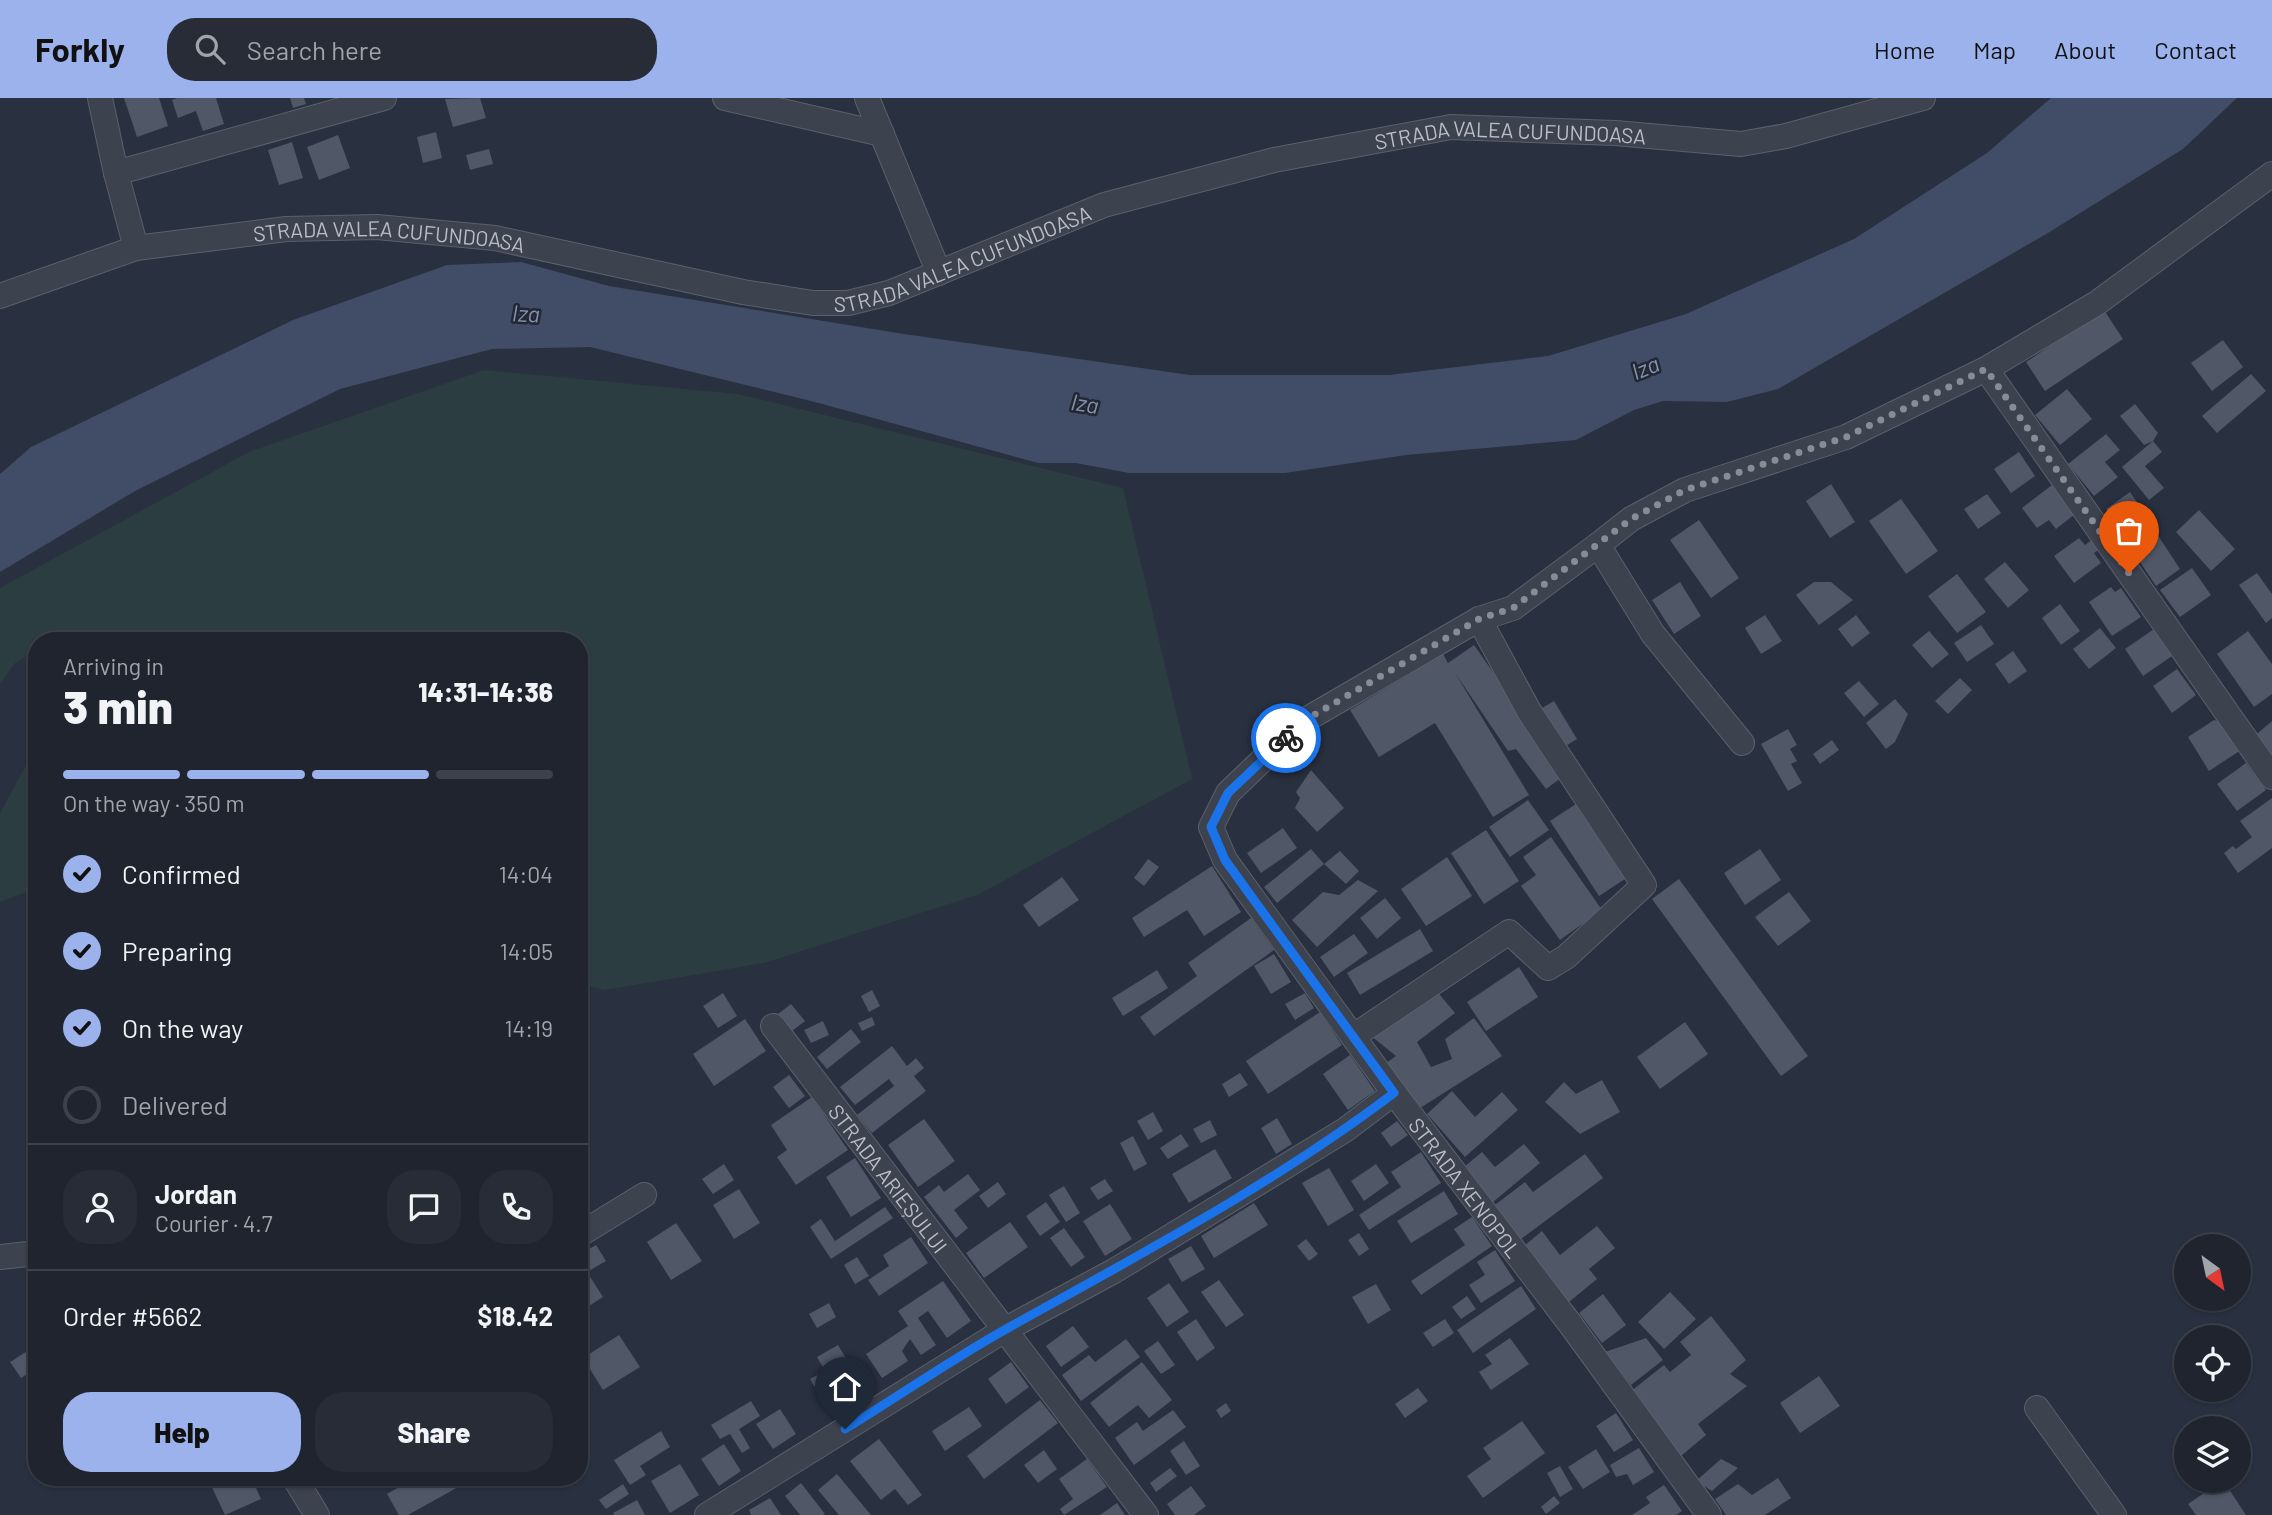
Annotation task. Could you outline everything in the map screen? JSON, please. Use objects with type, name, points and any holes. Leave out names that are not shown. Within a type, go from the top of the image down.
[{"type":"street","points":[[100,98],[136,248]]},
{"type":"street","points":[[116,173],[384,98]]},
{"type":"street","points":[[725,98],[882,134]]},
{"type":"street","points":[[867,98],[939,273]]},
{"type":"street","name":"STRADA VALEA CUFUNDOASA","points":[[0,296],[136,248],[286,229],[376,227],[495,238],[743,292],[813,303],[848,303],[889,293],[1104,205],[1275,160],[1451,127],[1615,133],[1741,144],[1786,136],[1923,98]]},
{"type":"street","name":"STRADA XENOPOL","points":[[1709,1515],[1571,1325],[1394,1093],[1225,860],[1211,827],[1228,793],[1302,722],[1479,619],[1513,608],[1631,519],[1685,490],[1846,437],[1986,369],[2097,303],[2272,174]]},
{"type":"street","points":[[1986,369],[2272,777]]},
{"type":"street","points":[[1598,545],[1653,634],[1742,743]]},
{"type":"street","points":[[1354,1036],[1508,932],[1548,968],[1566,957],[1644,885],[1529,711],[1479,619]]},
{"type":"street","name":"STRADA ARIEȘULUI","points":[[773,1026],[1146,1515]]},
{"type":"street","points":[[707,1515],[1006,1329],[1114,1271],[1220,1207],[1345,1130],[1394,1093]]},
{"type":"street","points":[[588,1229],[644,1195]]},
{"type":"street","points":[[0,1257],[28,1254]]},
{"type":"street","points":[[2037,1408],[2114,1515]]},
{"type":"street","points":[[299,1486],[317,1515]]},
{"type":"shaded area","points":[[484,370],[738,394],[1123,488],[1192,779],[977,895],[764,963],[604,990],[588,986],[588,632],[28,632],[28,655],[15,663],[0,684],[0,588],[249,452]]},
{"type":"shaded area","points":[[28,762],[28,891],[0,902],[0,813]]},
{"type":"water","name":"Iza","points":[[2051,98],[2237,98],[2183,149],[2048,233],[1778,389],[1727,402],[1663,401],[1634,410],[1576,440],[1406,455],[1285,473],[1129,473],[1076,463],[1038,463],[815,402],[590,347],[492,349],[340,389],[135,491],[0,572],[0,474],[31,447],[293,320],[447,265],[521,262],[609,286],[904,334],[1190,375],[1389,375],[1548,356],[1686,314],[1854,239],[1987,153]]},
{"type":"building","points":[[124,98],[159,98],[168,126],[137,137]]},
{"type":"building","points":[[216,98],[224,124],[203,131],[196,111],[178,118],[172,100]]},
{"type":"building","points":[[290,98],[304,98],[306,104],[293,108]]},
{"type":"building","points":[[480,98],[486,118],[453,127],[445,99]]},
{"type":"building","points":[[436,132],[442,158],[423,163],[417,137]]},
{"type":"building","points":[[338,135],[350,168],[319,180],[307,147]]},
{"type":"building","points":[[292,142],[303,178],[279,185],[268,150]]},
{"type":"building","points":[[489,149],[493,164],[470,170],[466,155]]},
{"type":"building","points":[[2104,310],[2123,339],[2045,391],[2026,362]]},
{"type":"building","points":[[2223,340],[2243,367],[2212,391],[2191,363]]},
{"type":"building","points":[[2251,374],[2266,391],[2217,433],[2202,416]]},
{"type":"building","points":[[2067,389],[2092,419],[2060,445],[2035,415]]},
{"type":"building","points":[[2135,404],[2158,433],[2153,441],[2144,445],[2120,416]]},
{"type":"building","points":[[2106,434],[2120,450],[2105,462],[2118,477],[2094,496],[2068,464]]},
{"type":"building","points":[[2153,441],[2162,452],[2145,466],[2164,488],[2149,500],[2122,467]]},
{"type":"building","points":[[2019,452],[2035,476],[2011,493],[1994,469]]},
{"type":"building","points":[[1831,484],[1855,522],[1830,538],[1806,501]]},
{"type":"building","points":[[2052,485],[2075,514],[2056,529],[2049,520],[2037,528],[2022,508]]},
{"type":"building","points":[[2130,492],[2154,527],[2129,544],[2106,509]]},
{"type":"building","points":[[1987,494],[2001,513],[1978,529],[1964,509]]},
{"type":"building","points":[[1901,499],[1938,551],[1906,574],[1869,521]]},
{"type":"building","points":[[2199,510],[2235,549],[2211,571],[2176,532]]},
{"type":"building","points":[[1699,520],[1739,578],[1711,598],[1670,540]]},
{"type":"building","points":[[2157,534],[2180,569],[2156,586],[2132,550]]},
{"type":"building","points":[[2079,538],[2085,545],[2093,539],[2100,549],[2094,553],[2101,563],[2074,583],[2054,556]]},
{"type":"building","points":[[2005,562],[2029,590],[2008,608],[1984,579]]},
{"type":"building","points":[[2192,568],[2211,595],[2180,617],[2160,590]]},
{"type":"building","points":[[2257,573],[2272,594],[2272,618],[2266,623],[2239,585]]},
{"type":"building","points":[[1957,574],[1986,612],[1957,633],[1928,596]]},
{"type":"building","points":[[1680,582],[1701,616],[1674,634],[1652,600]]},
{"type":"building","points":[[1814,582],[1831,582],[1853,600],[1819,625],[1796,595]]},
{"type":"building","points":[[2111,587],[2115,592],[2121,588],[2141,617],[2112,636],[2089,602]]},
{"type":"building","points":[[2060,604],[2080,631],[2061,645],[2042,618]]},
{"type":"building","points":[[1765,615],[1782,641],[1761,654],[1745,628]]},
{"type":"building","points":[[1856,615],[1870,633],[1852,647],[1838,629]]},
{"type":"building","points":[[1981,625],[1994,644],[1967,662],[1954,643]]},
{"type":"building","points":[[2100,628],[2116,648],[2089,669],[2073,649]]},
{"type":"building","points":[[2154,629],[2172,656],[2143,676],[2125,649]]},
{"type":"building","points":[[1929,631],[1949,654],[1932,668],[1912,645]]},
{"type":"building","points":[[2248,631],[2272,664],[2272,694],[2254,707],[2217,654]]},
{"type":"building","points":[[1474,645],[1565,775],[1546,789],[1516,749],[1508,751],[1455,673],[1529,795],[1493,817],[1435,723],[1379,757],[1350,710],[1443,654],[1448,663]]},
{"type":"building","points":[[2013,651],[2027,671],[2009,684],[1995,664]]},
{"type":"building","points":[[2177,669],[2196,695],[2172,713],[2153,686]]},
{"type":"building","points":[[1960,678],[1972,690],[1948,714],[1935,701]]},
{"type":"building","points":[[1859,681],[1879,704],[1864,717],[1844,693]]},
{"type":"building","points":[[1895,699],[1908,714],[1895,742],[1886,749],[1866,723]]},
{"type":"building","points":[[1554,701],[1577,739],[1559,750],[1537,711]]},
{"type":"building","points":[[2214,720],[2223,723],[2241,750],[2209,771],[2188,737]]},
{"type":"building","points":[[2272,721],[2272,764],[2251,739]]},
{"type":"building","points":[[1788,729],[1797,745],[1790,749],[1797,761],[1791,764],[1802,783],[1788,791],[1761,744]]},
{"type":"building","points":[[1832,740],[1839,750],[1820,764],[1813,754]]},
{"type":"building","points":[[2246,763],[2266,790],[2237,811],[2217,784]]},
{"type":"building","points":[[1311,770],[1344,808],[1317,832],[1295,808],[1300,798],[1296,792]]},
{"type":"building","points":[[2272,798],[2272,848],[2238,873],[2224,853],[2233,846],[2236,849],[2252,837],[2240,821]]},
{"type":"building","points":[[1528,800],[1549,830],[1510,857],[1489,827]]},
{"type":"building","points":[[1579,802],[1628,877],[1599,896],[1550,821]]},
{"type":"building","points":[[1283,828],[1297,848],[1261,873],[1247,853]]},
{"type":"building","points":[[1486,830],[1519,881],[1484,904],[1451,853]]},
{"type":"building","points":[[1551,837],[1602,910],[1560,940],[1521,886],[1536,875],[1523,857]]},
{"type":"building","points":[[1311,849],[1324,864],[1277,903],[1264,887]]},
{"type":"building","points":[[1760,849],[1781,880],[1745,905],[1724,873]]},
{"type":"building","points":[[1340,851],[1359,871],[1346,884],[1324,864]]},
{"type":"building","points":[[1447,857],[1472,896],[1426,926],[1401,889]]},
{"type":"building","points":[[1148,859],[1159,867],[1144,886],[1134,878]]},
{"type":"building","points":[[1212,866],[1241,912],[1204,936],[1187,910],[1144,937],[1132,918]]},
{"type":"building","points":[[1062,877],[1079,900],[1039,927],[1023,905]]},
{"type":"building","points":[[1679,879],[1808,1056],[1781,1076],[1652,899]]},
{"type":"building","points":[[1358,880],[1378,891],[1317,947],[1292,920],[1323,892],[1339,895]]},
{"type":"building","points":[[1789,892],[1811,921],[1778,946],[1755,917]]},
{"type":"building","points":[[1385,898],[1401,918],[1377,939],[1360,918]]},
{"type":"building","points":[[1251,918],[1274,950],[1154,1036],[1140,1017],[1197,976],[1188,963]]},
{"type":"building","points":[[1420,929],[1433,951],[1360,995],[1347,973]]},
{"type":"building","points":[[1354,934],[1368,953],[1334,977],[1320,957]]},
{"type":"building","points":[[1274,954],[1291,982],[1271,994],[1254,966]]},
{"type":"building","points":[[1519,967],[1538,997],[1486,1031],[1467,1002]]},
{"type":"building","points":[[1157,970],[1168,988],[1123,1016],[1112,998]]},
{"type":"building","points":[[1435,989],[1455,1013],[1417,1042],[1431,1067],[1452,1059],[1445,1039],[1474,1018],[1502,1056],[1417,1110],[1385,1064],[1396,1056],[1370,1035]]},
{"type":"building","points":[[872,990],[880,1006],[869,1012],[861,996]]},
{"type":"building","points":[[723,993],[737,1016],[718,1028],[703,1006]]},
{"type":"building","points":[[1305,993],[1314,1008],[1295,1020],[1285,1004]]},
{"type":"building","points":[[791,1004],[805,1021],[792,1031],[778,1014]]},
{"type":"building","points":[[1320,1012],[1342,1045],[1268,1094],[1246,1061]]},
{"type":"building","points":[[872,1017],[875,1025],[862,1031],[858,1023]]},
{"type":"building","points":[[745,1019],[766,1051],[714,1086],[693,1054]]},
{"type":"building","points":[[823,1021],[829,1035],[811,1043],[804,1030]]},
{"type":"building","points":[[1685,1022],[1708,1054],[1660,1089],[1637,1057]]},
{"type":"building","points":[[851,1029],[861,1042],[827,1069],[817,1057]]},
{"type":"building","points":[[892,1046],[907,1066],[916,1058],[924,1068],[914,1076],[926,1091],[872,1133],[857,1115],[894,1086],[889,1079],[855,1105],[840,1087]]},
{"type":"building","points":[[1350,1055],[1375,1091],[1348,1110],[1323,1074]]},
{"type":"building","points":[[1240,1073],[1248,1085],[1229,1097],[1222,1084]]},
{"type":"building","points":[[789,1075],[805,1096],[789,1108],[773,1087]]},
{"type":"building","points":[[1602,1080],[1620,1112],[1580,1134],[1545,1102],[1564,1082],[1576,1094]]},
{"type":"building","points":[[1452,1091],[1475,1117],[1502,1092],[1518,1110],[1465,1157],[1427,1114]]},
{"type":"building","points":[[812,1097],[848,1150],[796,1185],[777,1157],[787,1150],[771,1125]]},
{"type":"building","points":[[1153,1112],[1163,1131],[1148,1140],[1137,1121]]},
{"type":"building","points":[[1277,1118],[1292,1144],[1276,1154],[1261,1128]]},
{"type":"building","points":[[924,1119],[955,1161],[918,1187],[888,1145]]},
{"type":"building","points":[[1210,1120],[1217,1135],[1201,1143],[1193,1129]]},
{"type":"building","points":[[1397,1121],[1408,1135],[1391,1147],[1381,1133]]},
{"type":"building","points":[[1181,1134],[1189,1146],[1168,1159],[1160,1148]]},
{"type":"building","points":[[1133,1136],[1147,1164],[1134,1171],[1120,1143]]},
{"type":"building","points":[[1524,1144],[1540,1163],[1493,1202],[1464,1167],[1482,1152],[1495,1167]]},
{"type":"building","points":[[1215,1149],[1232,1178],[1189,1203],[1172,1174]]},
{"type":"building","points":[[1421,1152],[1441,1183],[1369,1230],[1359,1215],[1401,1187],[1391,1172]]},
{"type":"building","points":[[1585,1154],[1603,1178],[1521,1239],[1495,1205],[1525,1182],[1533,1192]]},
{"type":"building","points":[[855,1158],[881,1198],[851,1217],[826,1177]]},
{"type":"building","points":[[724,1164],[734,1180],[713,1194],[702,1179]]},
{"type":"building","points":[[1376,1164],[1389,1183],[1364,1201],[1351,1181]]},
{"type":"building","points":[[1329,1168],[1354,1210],[1328,1226],[1302,1183]]},
{"type":"building","points":[[968,1174],[980,1190],[954,1210],[968,1228],[956,1238],[924,1197],[939,1185],[944,1192]]},
{"type":"building","points":[[1105,1179],[1113,1191],[1098,1200],[1090,1188]]},
{"type":"building","points":[[998,1182],[1006,1194],[988,1208],[979,1196]]},
{"type":"building","points":[[1064,1186],[1080,1213],[1066,1222],[1049,1195]]},
{"type":"building","points":[[739,1189],[760,1223],[734,1239],[713,1205]]},
{"type":"building","points":[[1444,1191],[1458,1214],[1411,1243],[1397,1221]]},
{"type":"building","points":[[1046,1202],[1060,1222],[1040,1236],[1026,1216]]},
{"type":"building","points":[[1254,1203],[1268,1225],[1214,1258],[1201,1236]]},
{"type":"building","points":[[1110,1204],[1132,1239],[1105,1256],[1083,1221]]},
{"type":"building","points":[[885,1207],[893,1218],[831,1259],[810,1227],[821,1219],[835,1241]]},
{"type":"building","points":[[1472,1217],[1492,1246],[1421,1295],[1411,1281],[1465,1245],[1454,1229]]},
{"type":"building","points":[[1010,1222],[1028,1247],[984,1278],[966,1253]]},
{"type":"building","points":[[676,1223],[702,1261],[671,1280],[647,1242]]},
{"type":"building","points":[[1597,1226],[1615,1248],[1589,1269],[1597,1279],[1569,1302],[1524,1246],[1542,1231],[1560,1255]]},
{"type":"building","points":[[1064,1228],[1085,1257],[1071,1267],[1050,1238]]},
{"type":"building","points":[[1359,1233],[1369,1249],[1359,1256],[1348,1240]]},
{"type":"building","points":[[911,1237],[928,1263],[879,1296],[868,1280],[889,1266],[883,1255]]},
{"type":"building","points":[[1306,1239],[1318,1254],[1309,1261],[1297,1246]]},
{"type":"building","points":[[596,1245],[606,1261],[588,1271],[588,1250]]},
{"type":"building","points":[[1191,1246],[1205,1269],[1182,1282],[1168,1259]]},
{"type":"building","points":[[1495,1250],[1515,1281],[1481,1303],[1469,1285],[1485,1275],[1477,1262]]},
{"type":"building","points":[[857,1257],[869,1276],[855,1284],[844,1265]]},
{"type":"building","points":[[588,1274],[603,1297],[588,1307]]},
{"type":"building","points":[[1219,1280],[1244,1315],[1226,1327],[1201,1292]]},
{"type":"building","points":[[943,1281],[971,1321],[947,1338],[928,1311],[918,1318],[936,1345],[921,1355],[910,1339],[902,1351],[908,1361],[882,1378],[866,1354],[908,1326],[898,1311]]},
{"type":"building","points":[[1169,1283],[1189,1312],[1167,1327],[1147,1298]]},
{"type":"building","points":[[1376,1284],[1391,1310],[1368,1324],[1352,1297]]},
{"type":"building","points":[[1521,1286],[1536,1309],[1473,1353],[1457,1330]]},
{"type":"building","points":[[1670,1292],[1696,1319],[1664,1349],[1638,1322]]},
{"type":"building","points":[[1603,1294],[1626,1325],[1602,1343],[1579,1313]]},
{"type":"building","points":[[1467,1296],[1476,1309],[1461,1319],[1452,1307]]},
{"type":"building","points":[[829,1303],[836,1317],[817,1328],[809,1314]]},
{"type":"building","points":[[1711,1316],[1746,1360],[1730,1374],[1747,1386],[1698,1424],[1706,1435],[1681,1456],[1630,1392],[1664,1365],[1670,1372],[1691,1355],[1680,1342]]},
{"type":"building","points":[[1196,1319],[1215,1348],[1197,1361],[1177,1332]]},
{"type":"building","points":[[1445,1319],[1454,1333],[1433,1347],[1423,1333]]},
{"type":"building","points":[[1073,1326],[1089,1347],[1061,1367],[1046,1346]]},
{"type":"building","points":[[619,1335],[640,1367],[603,1390],[588,1366],[588,1355]]},
{"type":"building","points":[[1510,1338],[1529,1364],[1491,1390],[1479,1372],[1492,1364],[1485,1355]]},
{"type":"building","points":[[1646,1338],[1663,1360],[1631,1385],[1605,1352]]},
{"type":"building","points":[[1126,1339],[1140,1357],[1081,1401],[1062,1375],[1089,1355],[1095,1362]]},
{"type":"building","points":[[1158,1341],[1175,1365],[1161,1374],[1144,1351]]},
{"type":"building","points":[[838,1345],[866,1392],[845,1404],[840,1395],[825,1404],[810,1379],[825,1371],[817,1357]]},
{"type":"building","points":[[28,1351],[28,1374],[21,1378],[10,1362]]},
{"type":"building","points":[[1011,1362],[1029,1387],[1006,1404],[988,1379]]},
{"type":"building","points":[[1142,1362],[1172,1400],[1149,1418],[1138,1405],[1109,1427],[1090,1403]]},
{"type":"building","points":[[1819,1376],[1840,1406],[1800,1433],[1780,1403]]},
{"type":"building","points":[[1418,1388],[1428,1401],[1405,1418],[1395,1404]]},
{"type":"building","points":[[1040,1400],[1058,1423],[984,1479],[967,1456]]},
{"type":"building","points":[[751,1401],[760,1416],[739,1429],[750,1448],[742,1453],[730,1434],[720,1439],[711,1425]]},
{"type":"building","points":[[1226,1403],[1231,1411],[1221,1418],[1216,1410]]},
{"type":"building","points":[[969,1407],[982,1426],[945,1451],[932,1431]]},
{"type":"building","points":[[780,1409],[796,1434],[773,1449],[756,1424]]},
{"type":"building","points":[[1173,1410],[1186,1427],[1134,1465],[1115,1438],[1137,1422],[1143,1431]]},
{"type":"building","points":[[1616,1413],[1633,1440],[1614,1452],[1596,1426]]},
{"type":"building","points":[[1522,1421],[1545,1453],[1483,1498],[1467,1476],[1491,1459],[1483,1448]]},
{"type":"building","points":[[661,1431],[670,1447],[640,1466],[646,1475],[630,1485],[614,1460]]},
{"type":"building","points":[[879,1439],[922,1495],[908,1505],[895,1489],[881,1500],[850,1461]]},
{"type":"building","points":[[1184,1441],[1200,1466],[1186,1475],[1170,1451]]},
{"type":"building","points":[[724,1444],[741,1471],[719,1486],[701,1459]]},
{"type":"building","points":[[1639,1448],[1654,1472],[1633,1485],[1627,1474],[1616,1477],[1610,1465]]},
{"type":"building","points":[[1596,1449],[1610,1472],[1583,1489],[1568,1467]]},
{"type":"building","points":[[1044,1450],[1057,1469],[1038,1483],[1024,1465]]},
{"type":"building","points":[[1087,1459],[1107,1487],[1064,1515],[1060,1509],[1073,1499],[1059,1479]]},
{"type":"building","points":[[1721,1459],[1738,1468],[1712,1491],[1696,1481]]},
{"type":"building","points":[[680,1464],[699,1495],[670,1513],[651,1481]]},
{"type":"building","points":[[1560,1466],[1573,1489],[1560,1497],[1547,1473]]},
{"type":"building","points":[[1170,1468],[1177,1476],[1156,1492],[1150,1483]]},
{"type":"building","points":[[837,1474],[871,1515],[839,1515],[818,1490]]},
{"type":"building","points":[[1778,1478],[1791,1498],[1765,1515],[1726,1515],[1715,1499],[1738,1484],[1752,1495]]},
{"type":"building","points":[[801,1483],[825,1514],[800,1515],[785,1496]]},
{"type":"building","points":[[623,1484],[629,1494],[606,1509],[599,1500]]},
{"type":"building","points":[[1664,1485],[1682,1511],[1676,1515],[1632,1515],[1650,1503],[1646,1497]]},
{"type":"building","points":[[211,1486],[255,1486],[261,1499],[225,1515]]},
{"type":"building","points":[[401,1486],[460,1486],[408,1515],[399,1515],[387,1494]]},
{"type":"building","points":[[1191,1486],[1206,1506],[1194,1515],[1175,1515],[1167,1504]]},
{"type":"building","points":[[2204,1493],[2232,1493],[2246,1515],[2196,1515],[2188,1504]]},
{"type":"building","points":[[1554,1496],[1560,1503],[1546,1514],[1541,1507]]},
{"type":"building","points":[[770,1498],[781,1515],[751,1515],[749,1510]]},
{"type":"building","points":[[637,1500],[645,1515],[614,1515],[613,1513]]},
{"type":"building","points":[[1117,1503],[1125,1515],[1100,1515]]},
{"type":"way so far","points":[[1286,738],[1302,722],[1479,619],[1513,608],[1631,519],[1685,490],[1846,437],[1986,369],[2129,573]]},
{"type":"route","points":[[845,1429],[1006,1329],[1114,1271],[1345,1130],[1394,1093],[1225,860],[1211,827],[1228,793],[1286,738]]}]
